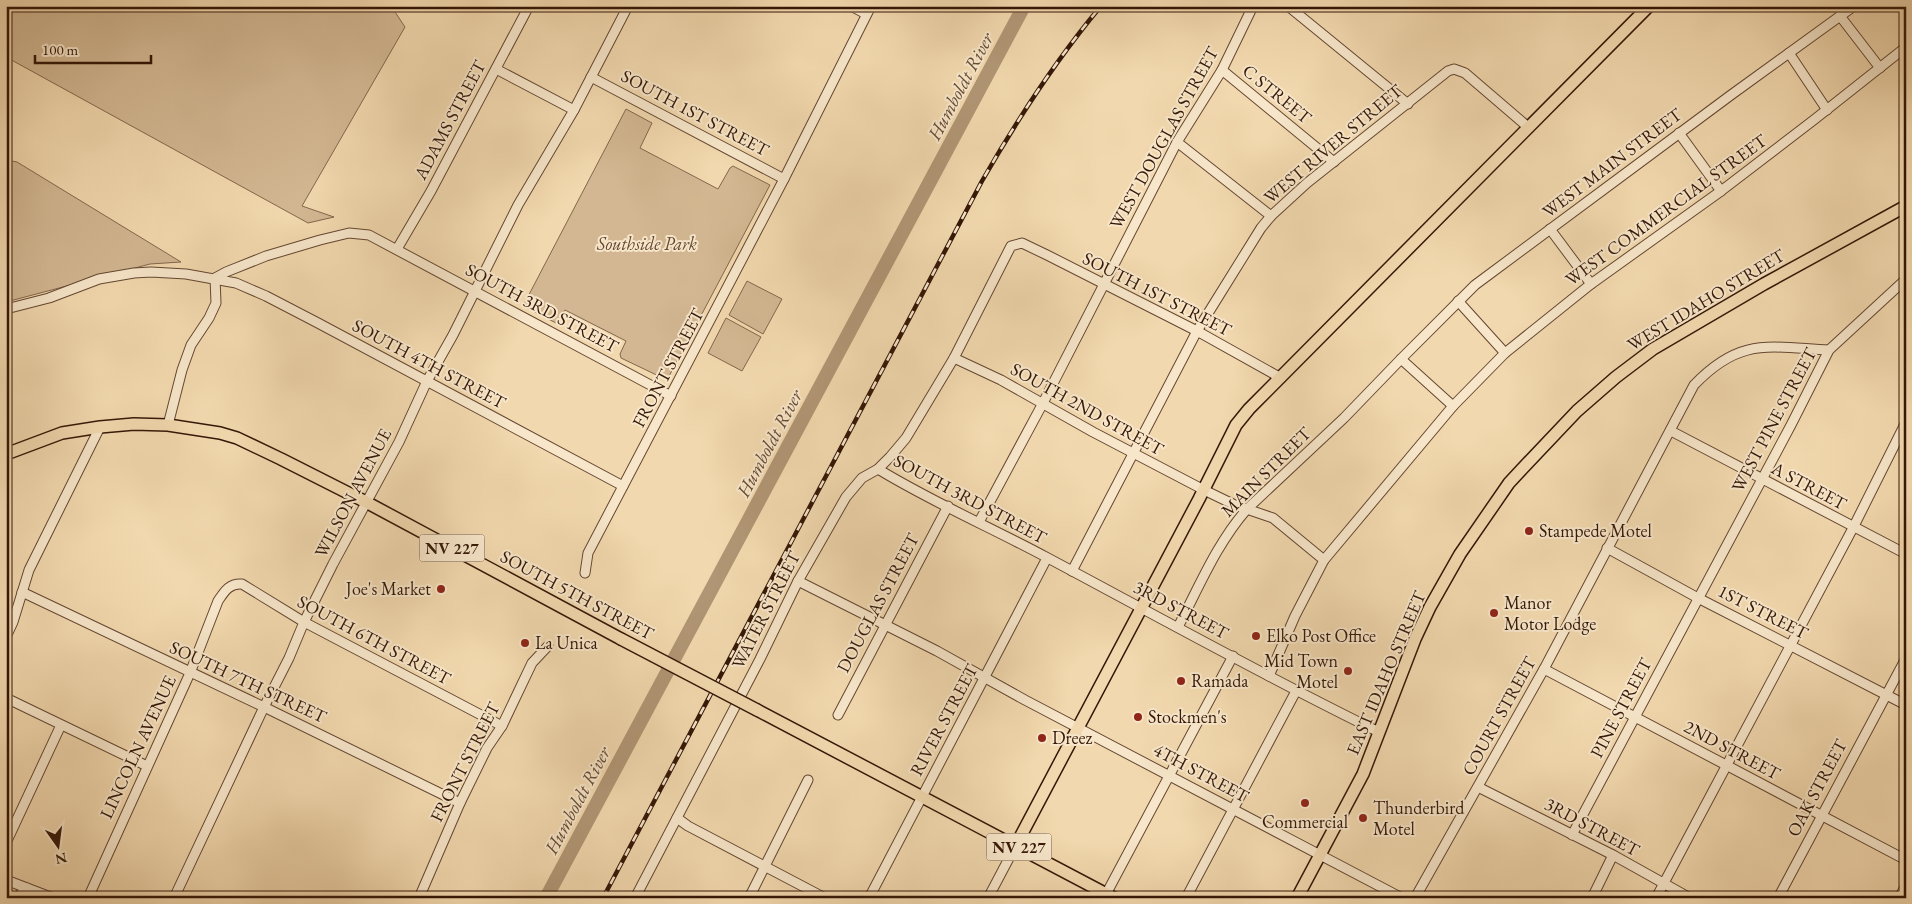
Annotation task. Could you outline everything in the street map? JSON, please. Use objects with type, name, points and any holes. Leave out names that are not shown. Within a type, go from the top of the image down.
[{"type":"main road","points":[[1016,845],[1204,490],[1236,425],[1249,409],[1649,6]]},
{"type":"main road","name":"WEST IDAHO STREET","points":[[1522,469],[1577,411],[1616,377],[1653,349],[1764,284],[1906,206]]},
{"type":"main road","name":"SOUTH 5TH STREET","points":[[6,454],[62,433],[134,424],[168,425],[220,433],[237,438],[366,502],[621,639],[923,796]]},
{"type":"main road","name":"EAST IDAHO STREET","points":[[1297,898],[1363,774],[1415,639],[1444,582],[1482,521],[1522,469]]},
{"type":"main road","name":"NV 227","points":[[923,796],[1108,896]]},
{"type":"street","name":"ADAMS STREET","points":[[397,249],[529,6]]},
{"type":"street","name":"WILSON AVENUE","points":[[174,898],[332,564],[399,442],[427,382],[518,205],[574,110],[628,6]]},
{"type":"street","points":[[851,6],[868,10]]},
{"type":"street","name":"WEST DOUGLAS STREET","points":[[1103,284],[1177,142],[1222,70],[1253,6]]},
{"type":"street","points":[[1288,6],[1408,104]]},
{"type":"street","name":"WEST MAIN STREET","points":[[1401,359],[1476,285],[1679,133],[1854,6]]},
{"type":"street","name":"FRONT STREET","points":[[585,573],[588,552],[784,178],[868,10]]},
{"type":"street","points":[[1840,16],[1880,68]]},
{"type":"street","name":"WEST COMMERCIAL STREET","points":[[1269,676],[1295,616],[1324,560],[1452,406],[1505,353],[1591,284],[1721,191],[1906,47]]},
{"type":"street","points":[[1789,53],[1827,110]]},
{"type":"street","points":[[496,69],[574,110]]},
{"type":"street","name":"WEST RIVER STREET","points":[[1197,332],[1261,228],[1271,216],[1307,183],[1408,104],[1440,76],[1454,69],[1465,73],[1528,127]]},
{"type":"street","name":"C STREET","points":[[1222,70],[1334,162]]},
{"type":"street","name":"SOUTH 1ST STREET","points":[[591,77],[784,178]]},
{"type":"street","points":[[1679,133],[1721,191]]},
{"type":"street","points":[[1177,142],[1271,216]]},
{"type":"street","points":[[1550,229],[1591,284]]},
{"type":"street","name":"SOUTH 3RD STREET","points":[[215,278],[266,256],[349,233],[368,235],[475,290],[671,396]]},
{"type":"street","name":"SOUTH 1ST STREET","points":[[1017,243],[1022,243],[1047,255],[1197,332],[1281,378]]},
{"type":"street","name":"WATER STREET","points":[[635,898],[760,659],[798,581],[852,488],[862,478],[878,469],[906,438],[954,358],[1006,254],[1011,246],[1017,243]]},
{"type":"street","name":"SOUTH 4TH STREET","points":[[6,309],[49,298],[100,280],[134,273],[151,272],[215,278],[236,283],[266,296],[624,486]]},
{"type":"street","points":[[168,425],[182,370],[191,345],[209,318],[216,303],[215,278]]},
{"type":"street","name":"WEST PINE STREET","points":[[1698,598],[1829,350],[1906,279]]},
{"type":"street","points":[[979,522],[1043,403],[1103,284]]},
{"type":"street","points":[[1458,301],[1505,353]]},
{"type":"street","points":[[1072,571],[1197,332]]},
{"type":"street","name":"COURT STREET","points":[[1415,898],[1544,669],[1606,548],[1694,385],[1708,370],[1732,355],[1763,346],[1829,350]]},
{"type":"street","name":"SOUTH 2ND STREET","points":[[954,358],[1001,380],[1134,454],[1204,490]]},
{"type":"street","points":[[1401,359],[1452,406]]},
{"type":"street","name":"MAIN STREET","points":[[1178,627],[1222,543],[1235,523],[1344,418],[1401,359]]},
{"type":"street","points":[[1656,898],[1854,528],[1906,422]]},
{"type":"street","points":[[6,637],[29,570],[100,427]]},
{"type":"street","name":"A STREET","points":[[1670,431],[1906,554]]},
{"type":"street","name":"SOUTH 3RD STREET","points":[[878,469],[906,486],[1047,558]]},
{"type":"street","points":[[1204,490],[1247,510],[1273,518],[1324,560]]},
{"type":"street","name":"DOUGLAS STREET","points":[[838,716],[948,506]]},
{"type":"street","name":"1ST STREET","points":[[1606,548],[1698,598],[1791,644],[1906,705]]},
{"type":"street","name":"3RD STREET","points":[[1047,558],[1296,691],[1379,732]]},
{"type":"street","name":"RIVER STREET","points":[[869,898],[1047,558]]},
{"type":"street","points":[[798,581],[886,624],[985,678]]},
{"type":"street","name":"SOUTH 6TH STREET","points":[[232,585],[242,584],[304,622],[502,726]]},
{"type":"street","name":"LINCOLN AVENUE","points":[[88,898],[190,673],[218,601],[224,591],[232,585]]},
{"type":"street","name":"SOUTH 7TH STREET","points":[[22,592],[460,803]]},
{"type":"street","name":"PINE STREET","points":[[1572,835],[1698,598]]},
{"type":"street","name":"FRONT STREET","points":[[419,898],[460,803],[487,748],[502,726],[532,663],[548,646]]},
{"type":"street","points":[[1108,896],[1169,775],[1233,656]]},
{"type":"street","name":"OAK STREET","points":[[1778,898],[1885,694],[1906,658]]},
{"type":"street","name":"2ND STREET","points":[[1544,669],[1906,860]]},
{"type":"street","name":"4TH STREET","points":[[985,678],[1402,898]]},
{"type":"street","points":[[1186,898],[1235,809],[1296,691]]},
{"type":"street","points":[[6,698],[147,766]]},
{"type":"street","points":[[6,843],[61,726]]},
{"type":"street","points":[[749,898],[808,780]]},
{"type":"street","name":"3RD STREET","points":[[1478,787],[1690,898]]},
{"type":"street","points":[[677,818],[688,826],[825,898]]},
{"type":"street","points":[[988,898],[1016,845]]},
{"type":"street","points":[[1592,898],[1613,856]]},
{"type":"street","points":[[6,880],[53,898]]},
{"type":"street","points":[[1899,898],[1906,885]]},
{"type":"street","points":[[18,898],[26,888]]},
{"type":"green space","points":[[6,6],[391,6],[405,27],[302,206],[334,217],[308,223],[6,57]]},
{"type":"green space","name":"Southside Park","points":[[626,109],[652,123],[640,148],[718,189],[733,166],[770,185],[667,380],[621,358],[620,354],[626,341],[565,310],[556,323],[523,306]]},
{"type":"green space","points":[[6,160],[17,162],[181,262],[150,264],[6,302]]},
{"type":"green space","points":[[747,281],[782,299],[763,334],[729,315]]},
{"type":"green space","points":[[726,318],[761,337],[742,371],[708,353]]},
{"type":"waterway","name":"Humboldt River","points":[[546,898],[1024,6]]},
{"type":"railway","points":[[603,898],[982,181],[1037,91],[1101,6]]},
{"type":"place","name":"Stampede Motel","points":[[1529,531]]},
{"type":"place","name":"Joe's Market","points":[[441,589]]},
{"type":"place","name":"Manor Motor Lodge","points":[[1494,613]]},
{"type":"place","name":"Elko Post Office","points":[[1256,636]]},
{"type":"place","name":"La Unica","points":[[525,643]]},
{"type":"place","name":"Mid Town Motel","points":[[1348,671]]},
{"type":"place","name":"Ramada","points":[[1181,681]]},
{"type":"place","name":"Stockmen's","points":[[1138,717]]},
{"type":"place","name":"Dreez","points":[[1042,738]]},
{"type":"place","name":"Commercial","points":[[1305,803]]},
{"type":"place","name":"Thunderbird Motel","points":[[1363,818]]}]
